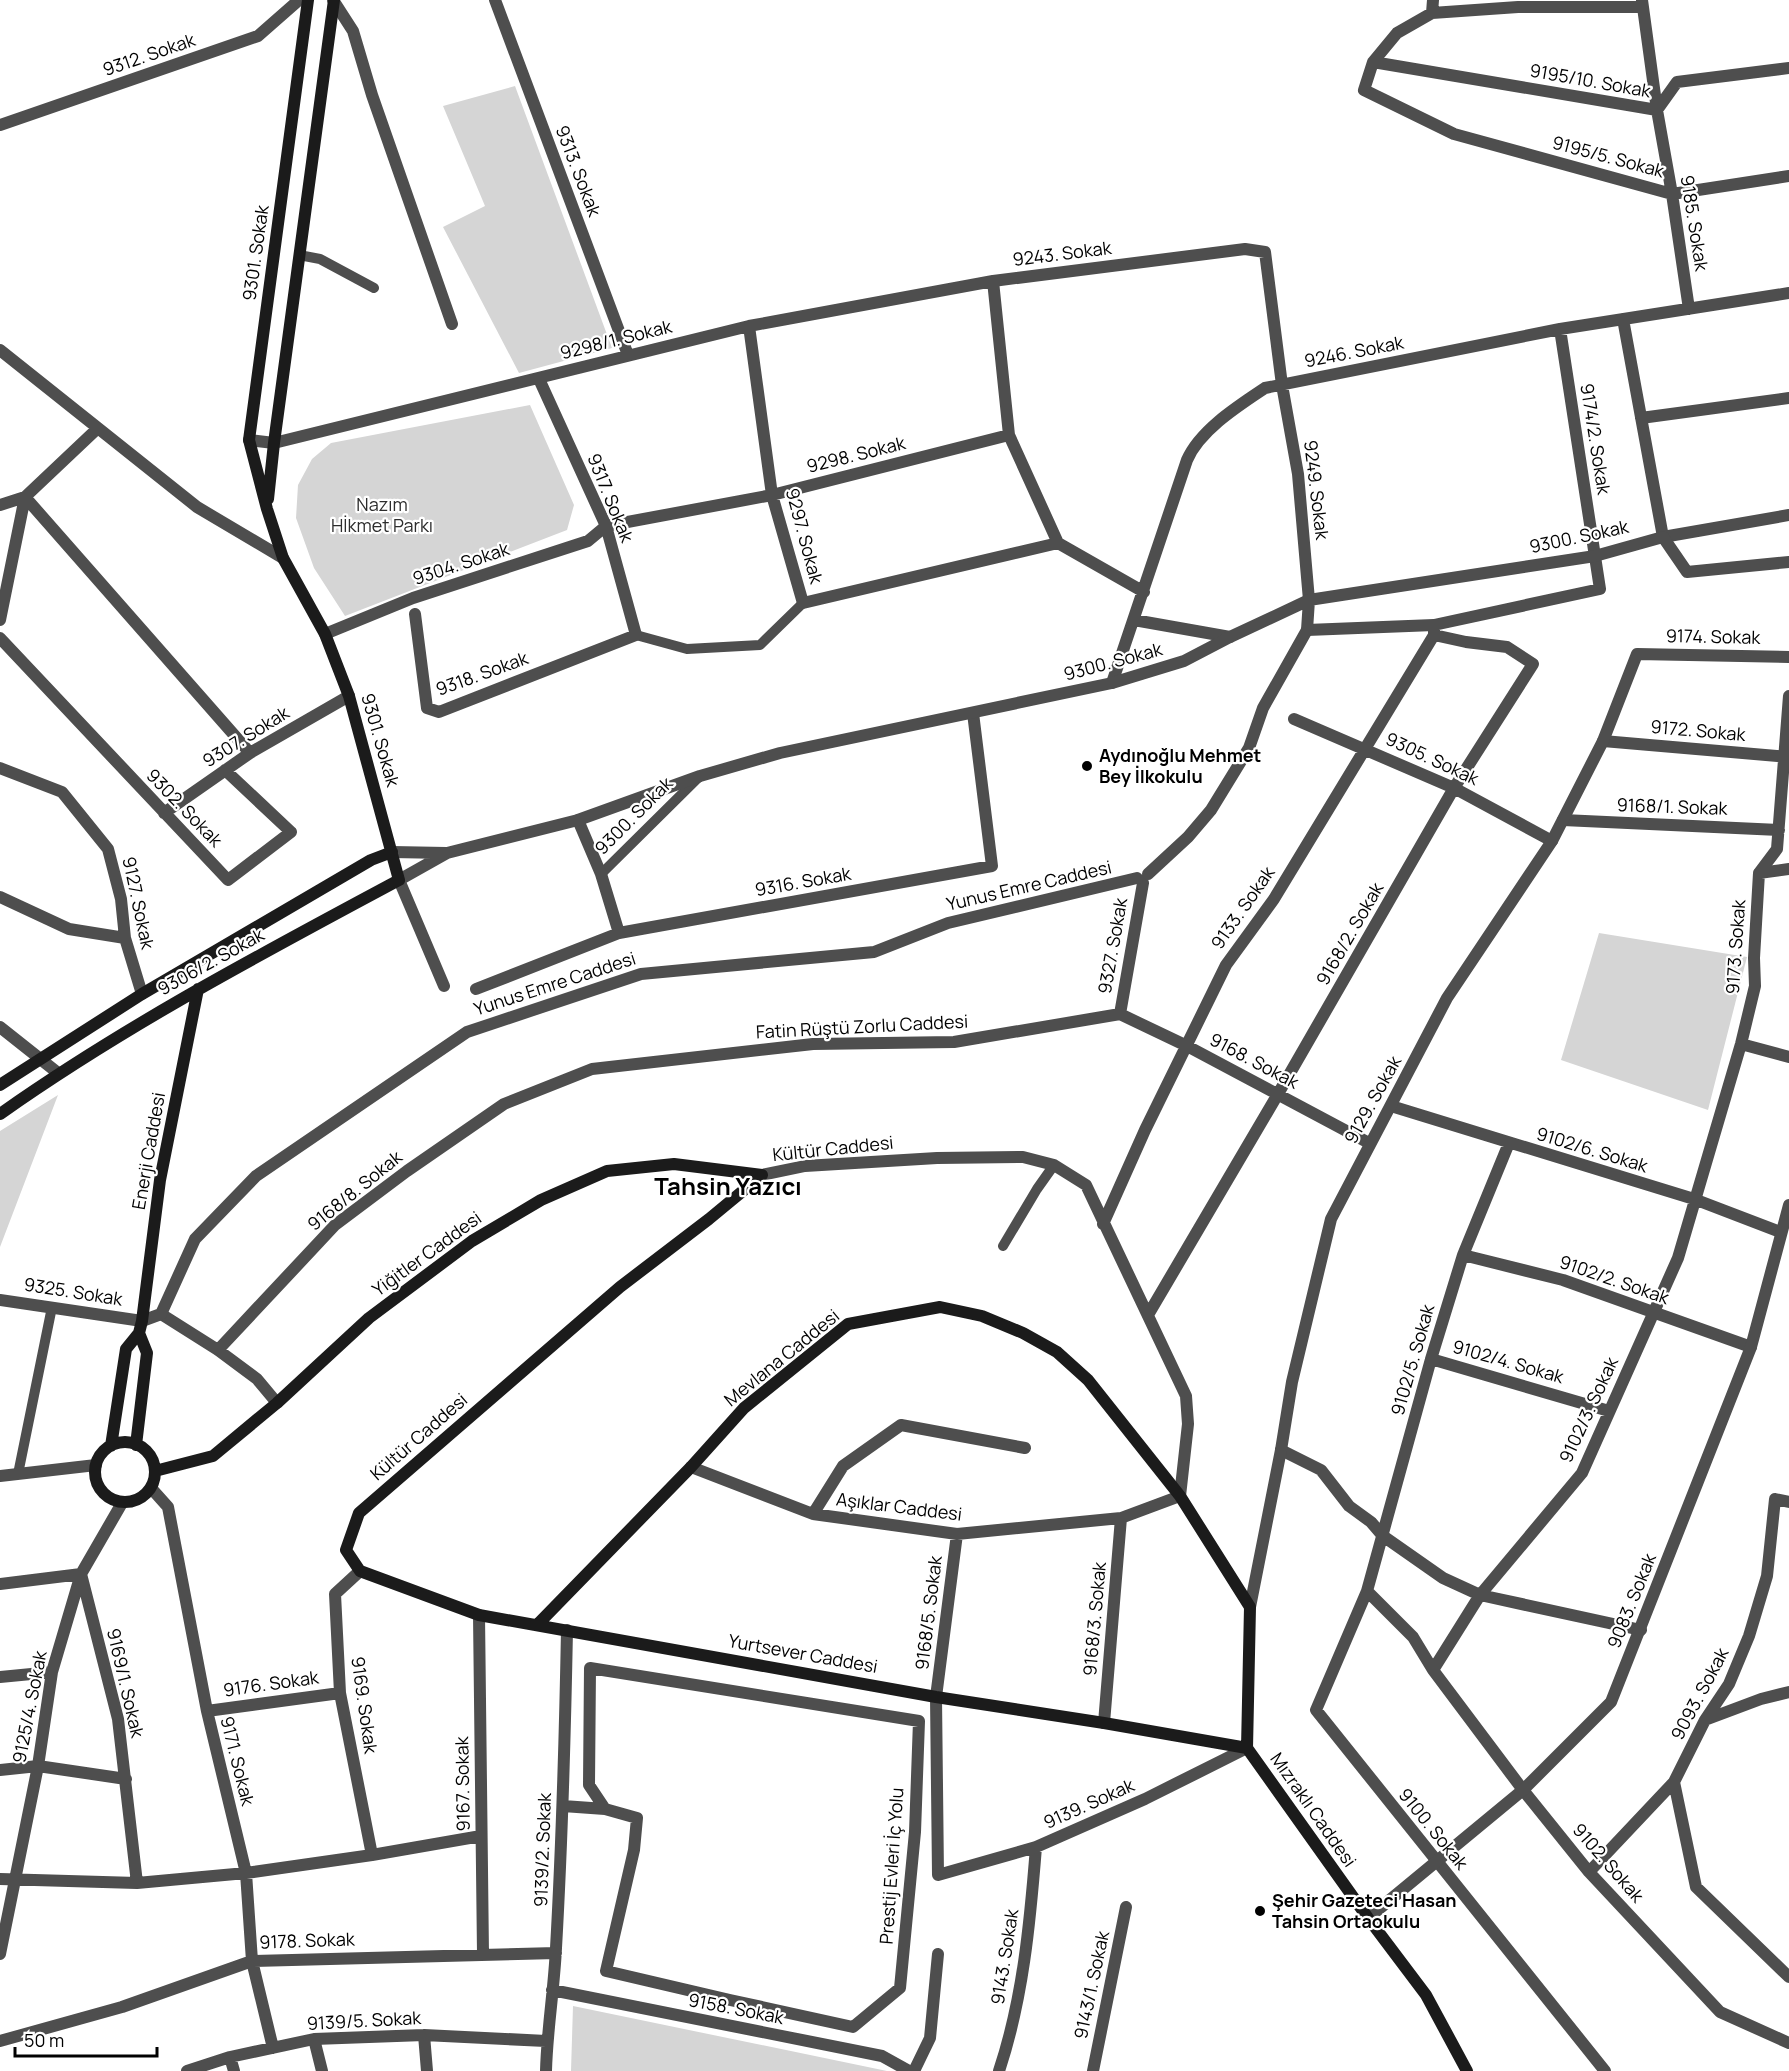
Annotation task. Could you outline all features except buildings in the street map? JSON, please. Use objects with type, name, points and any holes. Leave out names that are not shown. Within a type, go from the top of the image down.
[{"type":"main road","name":"9301. Sokak","points":[[308,0],[249,440],[267,509],[283,558],[325,634],[349,696],[399,880]]},
{"type":"main road","name":"9301. Sokak","points":[[267,509],[334,0]]},
{"type":"main road","name":"9306/2. Sokak","points":[[0,1085],[142,994],[371,860],[393,852]]},
{"type":"main road","name":"9306/2. Sokak","points":[[0,1114],[58,1073],[198,989],[399,880]]},
{"type":"main road","name":"Enerji Caddesi","points":[[140,1327],[160,1180],[198,989]]},
{"type":"main road","name":"Yiğitler Caddesi","points":[[155,1471],[213,1456],[277,1403],[369,1318],[472,1241],[541,1200],[607,1171],[674,1164],[762,1175]]},
{"type":"main road","name":"Kültür Caddesi","points":[[360,1570],[346,1550],[359,1513],[620,1287],[762,1175]]},
{"type":"main road","name":"Mevlana Caddesi","points":[[537,1625],[744,1408],[848,1324],[940,1307],[982,1316],[1023,1333],[1057,1352],[1088,1380],[1179,1496],[1250,1607]]},
{"type":"main road","points":[[136,1444],[147,1353],[140,1327]]},
{"type":"main road","points":[[111,1446],[126,1349],[140,1327]]},
{"type":"main road","points":[[120,1443],[136,1444],[150,1455],[155,1471],[151,1488],[138,1499],[122,1503],[100,1490],[96,1482],[96,1465],[104,1451],[111,1446],[120,1443]]},
{"type":"main road","name":"Yurtsever Caddesi","points":[[360,1570],[479,1615],[936,1697],[1247,1748]]},
{"type":"main road","name":"Mızraklı Caddesi","points":[[1250,1607],[1247,1748],[1426,1995],[1467,2071]]},
{"type":"street","name":"9312. Sokak","points":[[0,125],[258,36],[299,0]]},
{"type":"street","points":[[334,0],[353,31],[372,95],[452,324]]},
{"type":"street","name":"9313. Sokak","points":[[495,0],[628,355]]},
{"type":"street","points":[[1373,62],[1397,33],[1433,6],[1518,7],[1642,3]]},
{"type":"street","name":"9185. Sokak","points":[[1642,3],[1689,309]]},
{"type":"street","name":"9195/10. Sokak","points":[[1373,62],[1657,110],[1677,82],[1789,68]]},
{"type":"street","name":"9195/5. Sokak","points":[[1373,62],[1364,90],[1454,134],[1672,194],[1789,176]]},
{"type":"street","name":"9243. Sokak","points":[[1058,543],[1009,435],[993,281],[1245,249],[1265,252],[1282,385]]},
{"type":"street","name":"9298/1. Sokak","points":[[249,440],[274,443],[749,326],[993,281]]},
{"type":"street","name":"9246. Sokak","points":[[1112,683],[1193,446],[1203,435],[1265,388],[1560,329],[1789,293]]},
{"type":"street","points":[[1623,319],[1663,537],[1687,572],[1789,562]]},
{"type":"street","name":"9297. Sokak","points":[[749,326],[772,495],[803,603],[1058,543]]},
{"type":"street","name":"9174/2. Sokak","points":[[1434,630],[1600,589],[1560,329]]},
{"type":"street","points":[[0,350],[197,507],[283,558]]},
{"type":"street","name":"9317. Sokak","points":[[539,379],[606,526],[636,635]]},
{"type":"street","name":"9249. Sokak","points":[[1282,385],[1298,474],[1310,600]]},
{"type":"street","points":[[1641,418],[1789,398]]},
{"type":"street","points":[[0,505],[25,497],[99,428]]},
{"type":"street","name":"9298. Sokak","points":[[606,526],[772,495],[1009,435]]},
{"type":"street","points":[[0,620],[25,497]]},
{"type":"street","points":[[25,497],[250,753]]},
{"type":"street","name":"9300. Sokak","points":[[700,776],[780,753],[1112,683],[1184,661],[1310,600],[1595,556],[1663,537],[1789,515]]},
{"type":"street","name":"9304. Sokak","points":[[325,634],[413,598],[588,542],[606,526]]},
{"type":"street","points":[[1058,543],[1144,592]]},
{"type":"street","name":"Yunus Emre Caddesi","points":[[161,1314],[195,1239],[256,1176],[467,1032],[642,974],[874,952],[948,923],[1143,878],[1188,837],[1211,810],[1249,748],[1263,708],[1307,630],[1310,600]]},
{"type":"street","name":"9318. Sokak","points":[[415,614],[427,708],[439,712],[636,635]]},
{"type":"street","points":[[1134,620],[1230,637]]},
{"type":"street","points":[[1307,630],[1434,630]]},
{"type":"street","name":"9133. Sokak","points":[[1103,1224],[1145,1130],[1226,965],[1274,899],[1434,630]]},
{"type":"street","name":"9168/2. Sokak","points":[[1148,1315],[1454,788],[1533,664],[1507,647],[1466,642],[1434,630]]},
{"type":"street","name":"9302. Sokak","points":[[0,638],[228,879],[291,832],[225,770]]},
{"type":"street","name":"9174. Sokak","points":[[1637,654],[1789,657]]},
{"type":"street","name":"9129. Sokak","points":[[1250,1607],[1293,1382],[1331,1219],[1447,998],[1552,841],[1604,741],[1637,654]]},
{"type":"street","name":"9307. Sokak","points":[[164,813],[250,753],[349,696]]},
{"type":"street","points":[[1759,873],[1777,849],[1789,696]]},
{"type":"street","name":"9316. Sokak","points":[[476,989],[620,933],[992,866],[973,713]]},
{"type":"street","name":"9305. Sokak","points":[[1294,719],[1454,788],[1552,841]]},
{"type":"street","name":"9172. Sokak","points":[[1604,741],[1786,756]]},
{"type":"street","name":"9127. Sokak","points":[[0,768],[62,792],[108,849],[121,899],[124,938],[142,994]]},
{"type":"street","name":"9306/2. Sokak","points":[[393,852],[447,853],[578,820],[700,776]]},
{"type":"street","points":[[578,820],[601,874],[620,933]]},
{"type":"street","name":"9168/1. Sokak","points":[[1563,820],[1779,830]]},
{"type":"street","name":"9306/2. Sokak","points":[[399,880],[447,853]]},
{"type":"street","points":[[1759,873],[1789,869]]},
{"type":"street","name":"9173. Sokak","points":[[1694,1199],[1741,1044],[1755,986],[1754,958],[1759,873]]},
{"type":"street","name":"9327. Sokak","points":[[1120,1014],[1143,878]]},
{"type":"street","points":[[399,880],[444,986]]},
{"type":"street","points":[[0,897],[69,929],[124,938]]},
{"type":"street","name":"9168. Sokak","points":[[1120,1014],[1187,1046],[1369,1143]]},
{"type":"street","name":"Fatin Rüştü Zorlu Caddesi","points":[[504,1104],[591,1069],[813,1044],[954,1042],[1120,1014]]},
{"type":"street","points":[[0,1027],[58,1073]]},
{"type":"street","points":[[1741,1044],[1789,1057]]},
{"type":"street","name":"9168/8. Sokak","points":[[218,1350],[335,1225],[407,1171],[504,1104]]},
{"type":"street","name":"9102/6. Sokak","points":[[1391,1106],[1694,1199],[1780,1232]]},
{"type":"street","name":"9102/5. Sokak","points":[[1366,1591],[1431,1359],[1463,1255],[1509,1143]]},
{"type":"street","name":"Kültür Caddesi","points":[[762,1175],[805,1166],[937,1158],[1023,1157],[1054,1165],[1086,1185],[1186,1396],[1188,1424],[1179,1496]]},
{"type":"street","name":"9102/3. Sokak","points":[[1433,1670],[1480,1595],[1582,1473],[1678,1258],[1694,1199]]},
{"type":"street","name":"9083. Sokak","points":[[1368,1918],[1523,1790],[1611,1702],[1751,1347],[1789,1205]]},
{"type":"street","name":"9102/2. Sokak","points":[[1463,1255],[1563,1280],[1751,1347]]},
{"type":"street","name":"9325. Sokak","points":[[0,1300],[52,1307],[140,1327]]},
{"type":"street","points":[[140,1327],[161,1314],[218,1350],[257,1379],[277,1403]]},
{"type":"street","name":"9102/4. Sokak","points":[[1431,1359],[1608,1411]]},
{"type":"street","points":[[813,1514],[843,1466],[901,1425],[1025,1448]]},
{"type":"street","points":[[1281,1450],[1321,1470],[1349,1506],[1371,1522],[1383,1536],[1443,1578],[1480,1595],[1641,1630]]},
{"type":"street","points":[[0,1476],[96,1465]]},
{"type":"street","name":"Aşıklar Caddesi","points":[[690,1467],[813,1514],[957,1534],[1121,1518],[1179,1496]]},
{"type":"street","name":"9171. Sokak","points":[[151,1488],[168,1507],[207,1711],[246,1873],[252,1961],[273,2048]]},
{"type":"street","name":"9093. Sokak","points":[[1589,1872],[1674,1782],[1705,1720],[1729,1684],[1749,1636],[1767,1576],[1775,1499],[1789,1502]]},
{"type":"street","points":[[0,1584],[81,1575],[122,1503]]},
{"type":"street","name":"9168/3. Sokak","points":[[1104,1723],[1121,1518]]},
{"type":"street","name":"9168/5. Sokak","points":[[938,1875],[936,1697],[957,1534]]},
{"type":"street","name":"9169. Sokak","points":[[360,1570],[335,1594],[340,1693],[372,1855]]},
{"type":"street","name":"9125/4. Sokak","points":[[0,1954],[13,1880],[38,1766],[52,1672],[81,1575]]},
{"type":"street","name":"9169/1. Sokak","points":[[81,1575],[118,1719],[137,1883]]},
{"type":"street","name":"9102. Sokak","points":[[1366,1591],[1413,1637],[1433,1670],[1523,1790],[1589,1872],[1720,2012],[1789,2043]]},
{"type":"street","name":"9100. Sokak","points":[[1366,1591],[1316,1710],[1605,2071]]},
{"type":"street","name":"9167. Sokak","points":[[479,1615],[483,1954]]},
{"type":"street","name":"9139/2. Sokak","points":[[546,2071],[546,2041],[556,1953],[563,1806],[567,1630]]},
{"type":"street","name":"Prestij Evleri İç Yolu","points":[[563,1806],[605,1809],[637,1818],[634,1850],[606,1971],[730,2001],[853,2027],[900,1988],[915,1832],[919,1721],[590,1668],[589,1785],[605,1809]]},
{"type":"street","points":[[0,1677],[52,1672]]},
{"type":"street","points":[[1705,1720],[1761,1699],[1789,1692]]},
{"type":"street","name":"9176. Sokak","points":[[207,1711],[340,1693]]},
{"type":"street","name":"9139. Sokak","points":[[938,1875],[1036,1847],[1145,1799],[1247,1748]]},
{"type":"street","points":[[0,1770],[38,1766],[126,1779]]},
{"type":"street","points":[[1674,1782],[1696,1887],[1789,1977]]},
{"type":"street","points":[[0,1879],[137,1883],[246,1873],[372,1855],[481,1836]]},
{"type":"street","name":"9143. Sokak","points":[[999,2071],[1008,2046],[1029,1934],[1036,1847]]},
{"type":"street","name":"9143/1. Sokak","points":[[1093,2071],[1126,1906]]},
{"type":"street","name":"9178. Sokak","points":[[0,2041],[122,2007],[252,1961],[556,1953]]},
{"type":"street","points":[[912,2071],[930,2038],[938,1954]]},
{"type":"street","name":"9158. Sokak","points":[[552,1990],[882,2056],[912,2071]]},
{"type":"street","points":[[424,2035],[427,2071]]},
{"type":"street","name":"9139/5. Sokak","points":[[188,2071],[230,2056],[314,2039],[424,2035],[546,2041]]},
{"type":"street","points":[[314,2039],[322,2071]]},
{"type":"street","points":[[230,2056],[234,2071]]},
{"type":"lane","points":[[299,255],[320,259],[374,288]]},
{"type":"lane","points":[[636,635],[687,649],[760,645],[803,603]]},
{"type":"lane","name":"9300. Sokak","points":[[601,874],[700,776]]},
{"type":"lane","points":[[1003,1246],[1036,1189],[1054,1165]]},
{"type":"lane","points":[[18,1474],[52,1307]]},
{"type":"green space","points":[[515,86],[612,348],[519,373],[443,227],[485,206],[443,106]]},
{"type":"green space","name":"Nazım Hİkmet Parkı","points":[[530,405],[574,505],[567,530],[345,616],[314,568],[296,518],[298,485],[312,459],[331,443]]},
{"type":"green space","points":[[1599,933],[1747,957],[1708,1110],[1561,1060]]},
{"type":"green space","points":[[58,1095],[0,1247],[0,1131]]},
{"type":"green space","points":[[573,2006],[887,2071],[571,2071]]},
{"type":"place","name":"Aydınoğlu Mehmet Bey İlkokulu","points":[[1087,766]]},
{"type":"place","name":"Şehir Gazeteci Hasan Tahsin Ortaokulu","points":[[1260,1911]]},
{"type":"district","name":"Tahsin Yazıcı","points":[[728,1187]]}]
